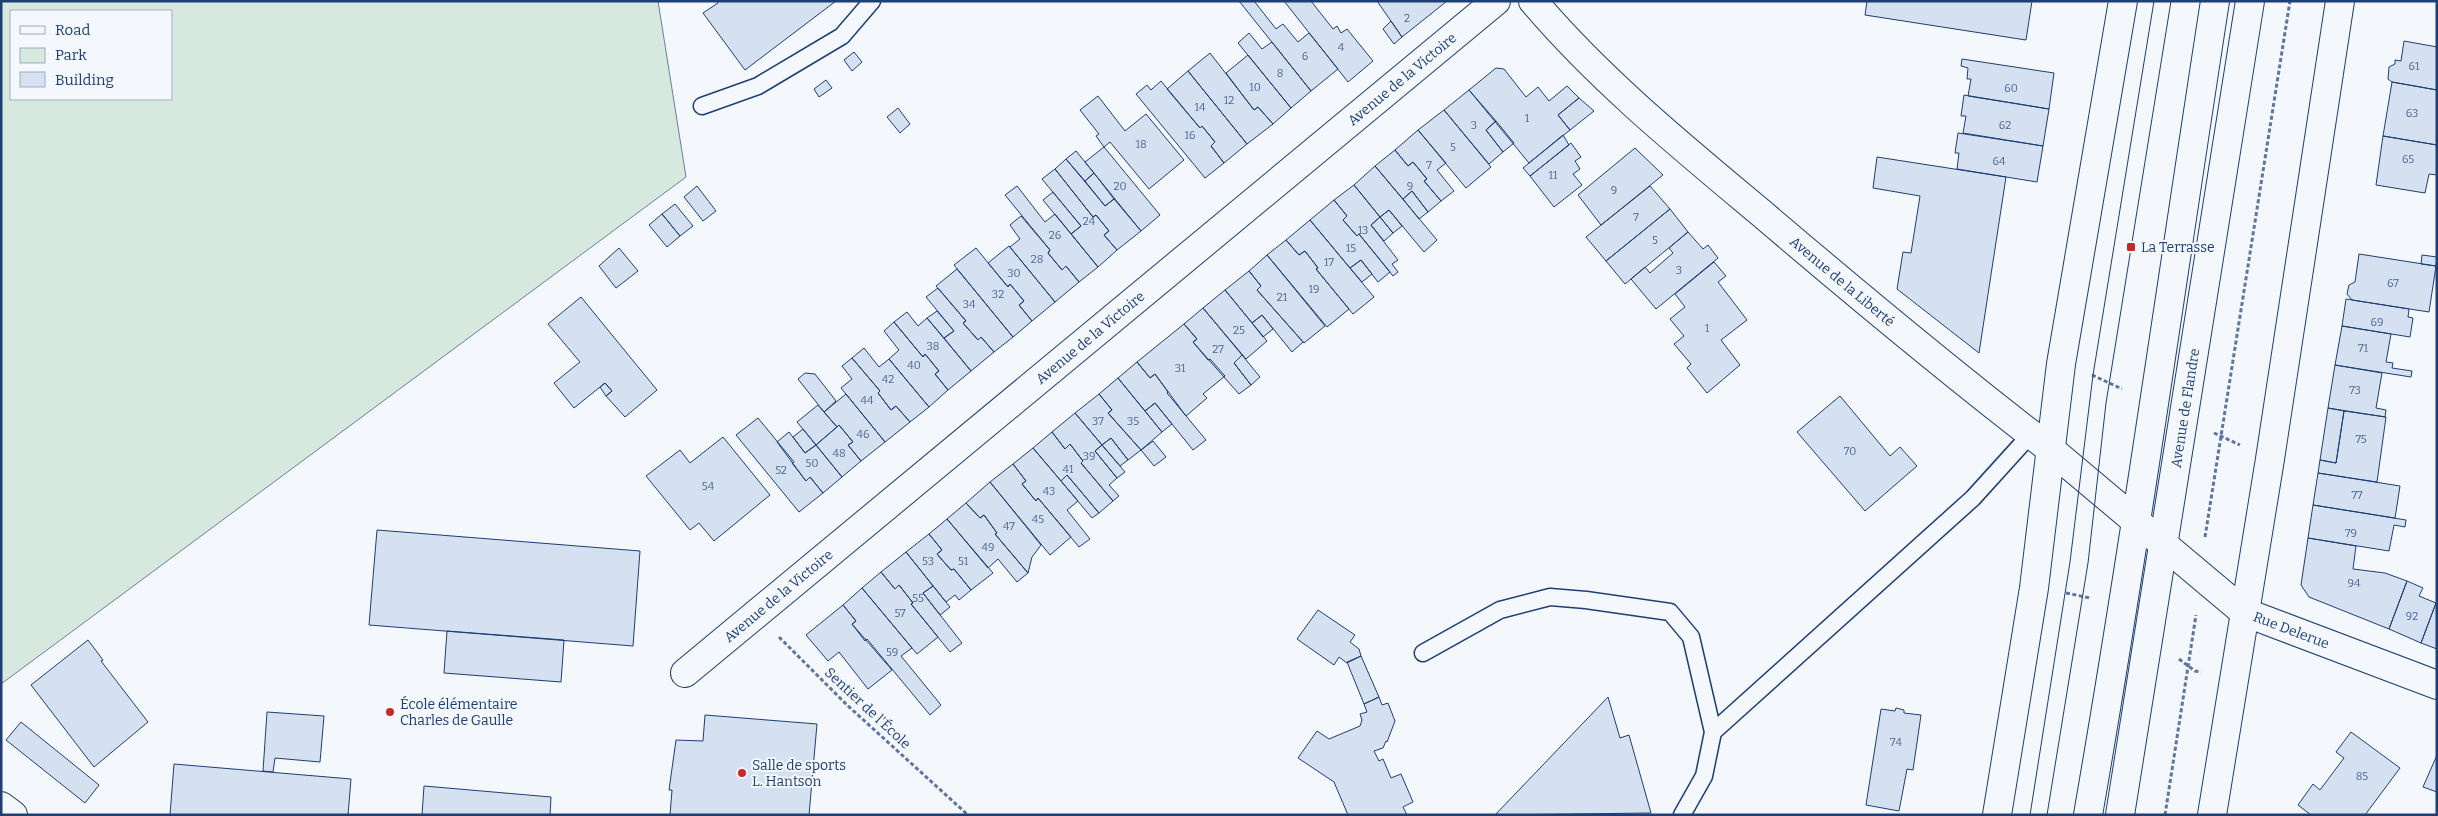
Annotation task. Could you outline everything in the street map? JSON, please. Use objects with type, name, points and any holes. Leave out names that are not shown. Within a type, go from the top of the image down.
[{"type":"street","name":"Avenue de la Victoire","points":[[685,673],[1496,1]]},
{"type":"street","name":"Avenue de la Liberté","points":[[1533,1],[1593,66],[1669,136],[1927,353],[2040,441],[2164,545]]},
{"type":"street","points":[[1997,815],[2034,588],[2040,441],[2061,364],[2123,1]]},
{"type":"street","points":[[2088,815],[2122,618],[2215,1]]},
{"type":"street","name":"Avenue de Flandre","points":[[2120,815],[2250,1]]},
{"type":"street","points":[[2212,815],[2270,458],[2340,1]]},
{"type":"street","name":"Rue Delerue","points":[[2164,545],[2244,612],[2437,685]]},
{"type":"street","points":[[1,806],[13,815]]},
{"type":"lane","points":[[702,106],[758,86],[842,36],[872,1]]},
{"type":"lane","points":[[1714,732],[1973,498],[2040,441]]},
{"type":"lane","points":[[1422,653],[1500,610],[1550,597],[1670,612],[1691,637],[1714,732],[1704,776],[1682,815]]},
{"type":"path","points":[[2165,815],[2202,577],[2206,528],[2290,1]]},
{"type":"path","name":"Sentier de l'École","points":[[756,615],[847,706],[968,815]]},
{"type":"green space","points":[[1,1],[658,1],[686,177],[1,684]]},
{"type":"building","points":[[716,1],[836,1],[745,70],[703,13],[718,3]]},
{"type":"building","points":[[1239,1],[1254,1],[1276,29],[1283,24],[1298,42],[1309,33],[1338,69],[1311,91]]},
{"type":"building","points":[[1284,1],[1311,1],[1333,29],[1337,26],[1341,33],[1347,29],[1373,61],[1348,82]]},
{"type":"building","points":[[1377,1],[1447,1],[1402,37]]},
{"type":"building","points":[[1867,1],[2032,1],[2026,40],[1865,15]]},
{"type":"building","points":[[1391,21],[1402,37],[1394,44],[1383,29]]},
{"type":"building","points":[[1249,33],[1262,49],[1272,42],[1311,91],[1291,108],[1238,43]]},
{"type":"building","points":[[2404,41],[2437,47],[2437,90],[2392,82],[2388,79],[2389,67],[2395,64],[2395,60],[2401,61]]},
{"type":"building","points":[[854,52],[862,62],[852,71],[844,60]]},
{"type":"building","points":[[1210,53],[1254,110],[1258,107],[1273,124],[1247,144],[1188,71]]},
{"type":"building","points":[[1248,55],[1291,108],[1273,124],[1258,107],[1254,110],[1226,73]]},
{"type":"building","points":[[1962,59],[2054,73],[2049,109],[1968,96],[1971,79],[1967,79],[1968,68],[1961,66]]},
{"type":"building","points":[[1496,68],[1504,69],[1526,97],[1538,87],[1549,101],[1567,86],[1579,98],[1558,115],[1570,130],[1529,163],[1469,90]]},
{"type":"building","points":[[1188,71],[1247,144],[1224,163],[1211,146],[1215,142],[1202,126],[1200,128],[1167,89]]},
{"type":"building","points":[[826,80],[832,88],[819,97],[814,89]]},
{"type":"building","points":[[1161,81],[1200,128],[1202,126],[1215,142],[1211,146],[1224,163],[1205,178],[1136,94],[1147,85],[1151,90]]},
{"type":"building","points":[[2392,82],[2437,90],[2437,145],[2383,136]]},
{"type":"building","points":[[1469,90],[1496,121],[1486,130],[1503,152],[1489,164],[1444,110]]},
{"type":"building","points":[[1964,95],[2049,109],[2043,146],[1963,133],[1966,116],[1961,116]]},
{"type":"building","points":[[1098,96],[1125,131],[1146,114],[1184,160],[1149,189],[1110,142],[1104,147],[1096,136],[1099,134],[1080,110]]},
{"type":"building","points":[[1579,98],[1594,111],[1570,130],[1558,115]]},
{"type":"building","points":[[898,108],[910,124],[900,133],[887,117]]},
{"type":"building","points":[[1444,110],[1491,167],[1466,188],[1418,130]]},
{"type":"building","points":[[1496,121],[1514,143],[1503,152],[1486,130]]},
{"type":"building","points":[[1418,130],[1446,163],[1437,170],[1454,191],[1441,201],[1424,181],[1427,179],[1413,162],[1408,166],[1395,150]]},
{"type":"building","points":[[1958,133],[2043,146],[2037,182],[1957,169],[1959,153],[1955,153]]},
{"type":"building","points":[[1563,135],[1569,145],[1530,176],[1523,168]]},
{"type":"building","points":[[2383,136],[2437,145],[2437,175],[2429,174],[2425,193],[2376,185]]},
{"type":"building","points":[[1571,143],[1581,157],[1575,161],[1580,169],[1573,174],[1582,185],[1554,207],[1530,176]]},
{"type":"building","points":[[1104,147],[1160,215],[1141,231],[1085,162]]},
{"type":"building","points":[[1635,148],[1663,175],[1601,225],[1578,195]]},
{"type":"building","points":[[1395,150],[1408,166],[1413,162],[1427,179],[1424,181],[1441,201],[1428,212],[1412,191],[1403,199],[1375,166]]},
{"type":"building","points":[[1076,151],[1094,173],[1085,181],[1066,159]]},
{"type":"building","points":[[1877,157],[2006,177],[1979,353],[1897,289],[1903,252],[1911,253],[1920,196],[1873,188]]},
{"type":"building","points":[[1066,159],[1105,206],[1114,199],[1141,231],[1117,250],[1104,235],[1109,231],[1096,215],[1093,217],[1055,169]]},
{"type":"building","points":[[1375,166],[1437,240],[1424,252],[1389,210],[1380,217],[1354,185]]},
{"type":"building","points":[[1055,169],[1093,217],[1096,215],[1109,231],[1104,235],[1117,250],[1098,267],[1071,234],[1081,226],[1042,179]]},
{"type":"building","points":[[1094,173],[1114,199],[1105,206],[1085,181]]},
{"type":"building","points":[[1354,185],[1380,217],[1371,225],[1398,260],[1392,264],[1398,272],[1393,276],[1359,234],[1357,236],[1343,220],[1347,216],[1334,200]]},
{"type":"building","points":[[697,186],[716,211],[703,221],[684,197]]},
{"type":"building","points":[[1017,186],[1045,222],[1055,214],[1098,267],[1079,282],[1066,266],[1062,270],[1048,253],[1050,250],[1005,195]]},
{"type":"building","points":[[1650,186],[1670,209],[1606,261],[1586,237]]},
{"type":"building","points":[[1412,191],[1428,212],[1419,219],[1403,199]]},
{"type":"building","points":[[1053,192],[1081,226],[1071,234],[1043,200]]},
{"type":"building","points":[[1334,200],[1347,216],[1343,220],[1357,236],[1359,234],[1390,272],[1378,282],[1361,260],[1350,268],[1310,220]]},
{"type":"building","points":[[675,204],[693,226],[680,236],[662,214]]},
{"type":"building","points":[[1670,209],[1688,232],[1625,284],[1606,261]]},
{"type":"building","points":[[1389,210],[1402,226],[1393,233],[1380,217]]},
{"type":"building","points":[[662,214],[680,236],[667,247],[649,225]]},
{"type":"building","points":[[1021,216],[1050,250],[1048,253],[1062,270],[1066,266],[1079,282],[1055,302],[1010,247],[1020,239],[1010,225]]},
{"type":"building","points":[[1380,217],[1393,233],[1384,241],[1371,225]]},
{"type":"building","points":[[1310,220],[1374,297],[1353,314],[1316,269],[1318,268],[1305,251],[1299,255],[1286,240]]},
{"type":"building","points":[[1688,232],[1703,249],[1708,245],[1718,258],[1656,309],[1631,279],[1645,267],[1650,273],[1673,253],[1669,248]]},
{"type":"building","points":[[1286,240],[1299,255],[1305,251],[1318,268],[1316,269],[1349,309],[1327,327],[1267,255]]},
{"type":"building","points":[[1009,246],[1055,302],[1032,321],[1019,305],[1024,301],[1010,284],[1008,287],[988,263]]},
{"type":"building","points":[[619,248],[638,271],[616,288],[599,266]]},
{"type":"building","points":[[976,248],[1008,287],[1010,284],[1024,301],[1019,305],[1032,321],[1013,337],[954,265]]},
{"type":"building","points":[[2359,254],[2436,266],[2429,312],[2352,300],[2347,294],[2349,285],[2355,282]]},
{"type":"building","points":[[1267,255],[1325,326],[1304,343],[1257,290],[1261,286],[1249,271]]},
{"type":"building","points":[[2422,255],[2437,257],[2436,266],[2421,264]]},
{"type":"building","points":[[1361,260],[1372,274],[1362,282],[1350,268]]},
{"type":"building","points":[[1714,262],[1726,276],[1718,282],[1747,320],[1721,340],[1740,365],[1707,393],[1687,368],[1691,364],[1674,344],[1684,336],[1670,319],[1685,307],[1675,294]]},
{"type":"building","points":[[957,269],[1013,337],[994,352],[981,337],[978,340],[963,323],[966,321],[936,286]]},
{"type":"building","points":[[1249,271],[1261,286],[1257,290],[1303,342],[1292,352],[1262,315],[1252,323],[1225,290]]},
{"type":"building","points":[[938,288],[966,321],[963,323],[978,340],[981,337],[994,352],[971,371],[944,338],[954,331],[926,297]]},
{"type":"building","points":[[1225,290],[1267,341],[1246,359],[1203,308]]},
{"type":"building","points":[[581,297],[657,390],[625,417],[606,396],[612,391],[605,383],[574,408],[554,383],[580,362],[548,324]]},
{"type":"building","points":[[2346,299],[2409,309],[2408,317],[2413,318],[2410,337],[2342,326]]},
{"type":"building","points":[[1203,308],[1242,355],[1234,363],[1251,385],[1239,394],[1193,342],[1197,339],[1184,324]]},
{"type":"building","points":[[937,311],[954,331],[944,338],[927,318]]},
{"type":"building","points":[[907,312],[918,326],[927,318],[971,371],[948,390],[935,374],[939,371],[925,354],[923,357],[894,322]]},
{"type":"building","points":[[1262,315],[1273,329],[1263,337],[1252,323]]},
{"type":"building","points":[[894,322],[923,357],[925,354],[939,371],[935,374],[948,390],[929,407],[889,359],[899,350],[884,331]]},
{"type":"building","points":[[1184,324],[1197,339],[1193,342],[1225,376],[1203,394],[1207,398],[1186,416],[1155,374],[1150,378],[1137,362]]},
{"type":"building","points":[[2342,326],[2391,334],[2386,362],[2393,363],[2392,368],[2412,371],[2411,377],[2335,365]]},
{"type":"building","points":[[864,348],[879,367],[889,359],[929,407],[910,422],[896,406],[891,410],[878,393],[880,391],[852,358]]},
{"type":"building","points":[[1242,355],[1260,377],[1251,385],[1234,363]]},
{"type":"building","points":[[852,358],[880,391],[878,393],[891,410],[896,406],[910,422],[885,442],[841,388],[852,379],[842,366]]},
{"type":"building","points":[[1137,362],[1150,378],[1155,374],[1167,393],[1206,440],[1193,450],[1155,403],[1145,411],[1118,378]]},
{"type":"building","points":[[2335,365],[2382,373],[2376,408],[2386,410],[2385,417],[2328,408]]},
{"type":"building","points":[[805,373],[815,374],[836,401],[824,412],[798,379]]},
{"type":"building","points":[[1118,378],[1162,432],[1141,450],[1108,413],[1112,410],[1099,394]]},
{"type":"building","points":[[605,383],[612,391],[606,396],[600,387]]},
{"type":"building","points":[[846,394],[885,442],[861,461],[848,445],[853,442],[839,425],[837,427],[824,412]]},
{"type":"building","points":[[1099,394],[1112,410],[1108,413],[1141,450],[1128,460],[1111,438],[1102,445],[1075,413]]},
{"type":"building","points":[[1840,396],[1890,456],[1900,447],[1917,466],[1865,511],[1797,432]]},
{"type":"building","points":[[1155,403],[1172,424],[1162,432],[1145,411]]},
{"type":"building","points":[[818,405],[837,427],[816,445],[797,422]]},
{"type":"building","points":[[2328,408],[2344,411],[2336,463],[2320,460]]},
{"type":"building","points":[[2344,411],[2386,417],[2377,482],[2318,473],[2320,460],[2336,463]]},
{"type":"building","points":[[1075,413],[1102,445],[1095,451],[1117,478],[1109,485],[1119,496],[1113,501],[1081,463],[1083,461],[1070,444],[1065,449],[1052,432]]},
{"type":"building","points":[[758,418],[794,462],[792,463],[806,481],[810,477],[823,493],[799,512],[736,435]]},
{"type":"building","points":[[839,425],[853,442],[848,445],[861,461],[842,477],[816,445]]},
{"type":"building","points":[[803,429],[816,445],[805,453],[793,437]]},
{"type":"building","points":[[789,432],[805,453],[816,445],[842,477],[823,493],[810,477],[806,481],[777,442]]},
{"type":"building","points":[[1052,432],[1065,449],[1070,444],[1083,461],[1081,463],[1113,501],[1099,513],[1067,475],[1061,481],[1033,448]]},
{"type":"building","points":[[723,437],[770,495],[714,541],[699,523],[690,530],[646,476],[680,450],[690,463]]},
{"type":"building","points":[[1111,438],[1128,460],[1120,466],[1102,445]]},
{"type":"building","points":[[1153,441],[1166,457],[1154,466],[1141,450]]},
{"type":"building","points":[[1102,445],[1125,472],[1117,478],[1095,451]]},
{"type":"building","points":[[1033,448],[1078,501],[1067,510],[1090,539],[1079,547],[1038,498],[1036,501],[1022,484],[1026,481],[1013,464]]},
{"type":"building","points":[[1013,464],[1026,481],[1022,484],[1036,501],[1038,498],[1071,537],[1050,555],[990,482]]},
{"type":"building","points":[[2318,473],[2400,486],[2395,518],[2313,505]]},
{"type":"building","points":[[1067,475],[1099,513],[1092,518],[1061,481]]},
{"type":"building","points":[[990,482],[1041,545],[1032,557],[1028,573],[995,534],[997,533],[984,515],[980,518],[966,503]]},
{"type":"building","points":[[966,503],[980,518],[984,515],[997,533],[995,534],[1028,573],[1017,582],[998,559],[988,568],[947,519]]},
{"type":"building","points":[[2313,505],[2406,520],[2405,527],[2394,525],[2389,551],[2308,538]]},
{"type":"building","points":[[947,519],[993,573],[971,590],[954,569],[951,570],[937,554],[942,550],[929,534]]},
{"type":"building","points":[[377,530],[640,551],[633,646],[369,625]]},
{"type":"building","points":[[929,534],[942,550],[937,554],[951,570],[954,569],[971,590],[959,600],[955,595],[946,602],[906,552]]},
{"type":"building","points":[[2308,538],[2356,546],[2353,569],[2385,573],[2407,581],[2389,629],[2309,597],[2301,585]]},
{"type":"building","points":[[906,552],[933,586],[923,593],[962,643],[950,652],[911,604],[913,603],[899,585],[895,589],[881,572]]},
{"type":"building","points":[[881,572],[895,589],[899,585],[913,603],[911,604],[938,637],[917,654],[862,588]]},
{"type":"building","points":[[2407,581],[2423,588],[2419,596],[2436,603],[2421,643],[2389,629]]},
{"type":"building","points":[[933,586],[950,607],[940,615],[923,593]]},
{"type":"building","points":[[862,588],[912,648],[901,656],[941,705],[930,715],[867,639],[865,641],[852,624],[856,621],[843,605]]},
{"type":"building","points":[[2437,603],[2437,649],[2421,643]]},
{"type":"building","points":[[843,605],[856,621],[852,624],[892,670],[868,689],[839,652],[828,661],[806,635]]},
{"type":"building","points":[[1318,610],[1355,635],[1350,642],[1359,649],[1361,656],[1347,663],[1339,657],[1334,665],[1297,639]]},
{"type":"building","points":[[447,631],[564,640],[561,682],[444,673]]},
{"type":"building","points":[[88,640],[103,660],[101,661],[148,722],[94,767],[31,685]]},
{"type":"building","points":[[1361,656],[1379,697],[1364,704],[1347,662]]},
{"type":"building","points":[[1379,697],[1382,705],[1388,703],[1395,721],[1383,748],[1374,751],[1379,761],[1383,759],[1391,778],[1401,774],[1413,802],[1403,807],[1407,815],[1348,815],[1334,782],[1298,758],[1317,731],[1329,739],[1360,726],[1362,720],[1360,714],[1367,712],[1364,704]]},
{"type":"building","points":[[1608,697],[1620,738],[1629,735],[1651,813],[1495,815]]},
{"type":"building","points":[[1896,708],[1904,710],[1904,713],[1921,715],[1913,770],[1907,769],[1899,811],[1866,805],[1881,709],[1895,711]]},
{"type":"building","points":[[267,712],[324,716],[320,762],[275,758],[273,772],[263,771]]},
{"type":"building","name":"Salle de sports L. Hantson","points":[[705,715],[817,724],[809,815],[670,815],[672,790],[669,790],[676,740],[703,741]]},
{"type":"building","points":[[21,722],[99,785],[85,803],[6,740]]},
{"type":"building","points":[[2351,732],[2400,768],[2365,815],[2311,815],[2298,805],[2313,784],[2320,790],[2344,758],[2336,752]]},
{"type":"building","points":[[2437,755],[2437,792],[2423,787]]},
{"type":"building","points":[[174,764],[351,779],[348,815],[170,815]]},
{"type":"building","points":[[424,786],[551,797],[550,815],[422,815]]},
{"type":"tram line","points":[[2030,815],[2070,562],[2093,375],[2154,1]]},
{"type":"tram line","points":[[2047,815],[2088,563],[2106,403],[2171,1]]},
{"type":"place","name":"La Terrasse","points":[[2131,247]]},
{"type":"place","name":"École élémentaire Charles de Gaulle","points":[[390,712]]},
{"type":"place","name":"Salle de sports L. Hantson","points":[[742,773]]}]
